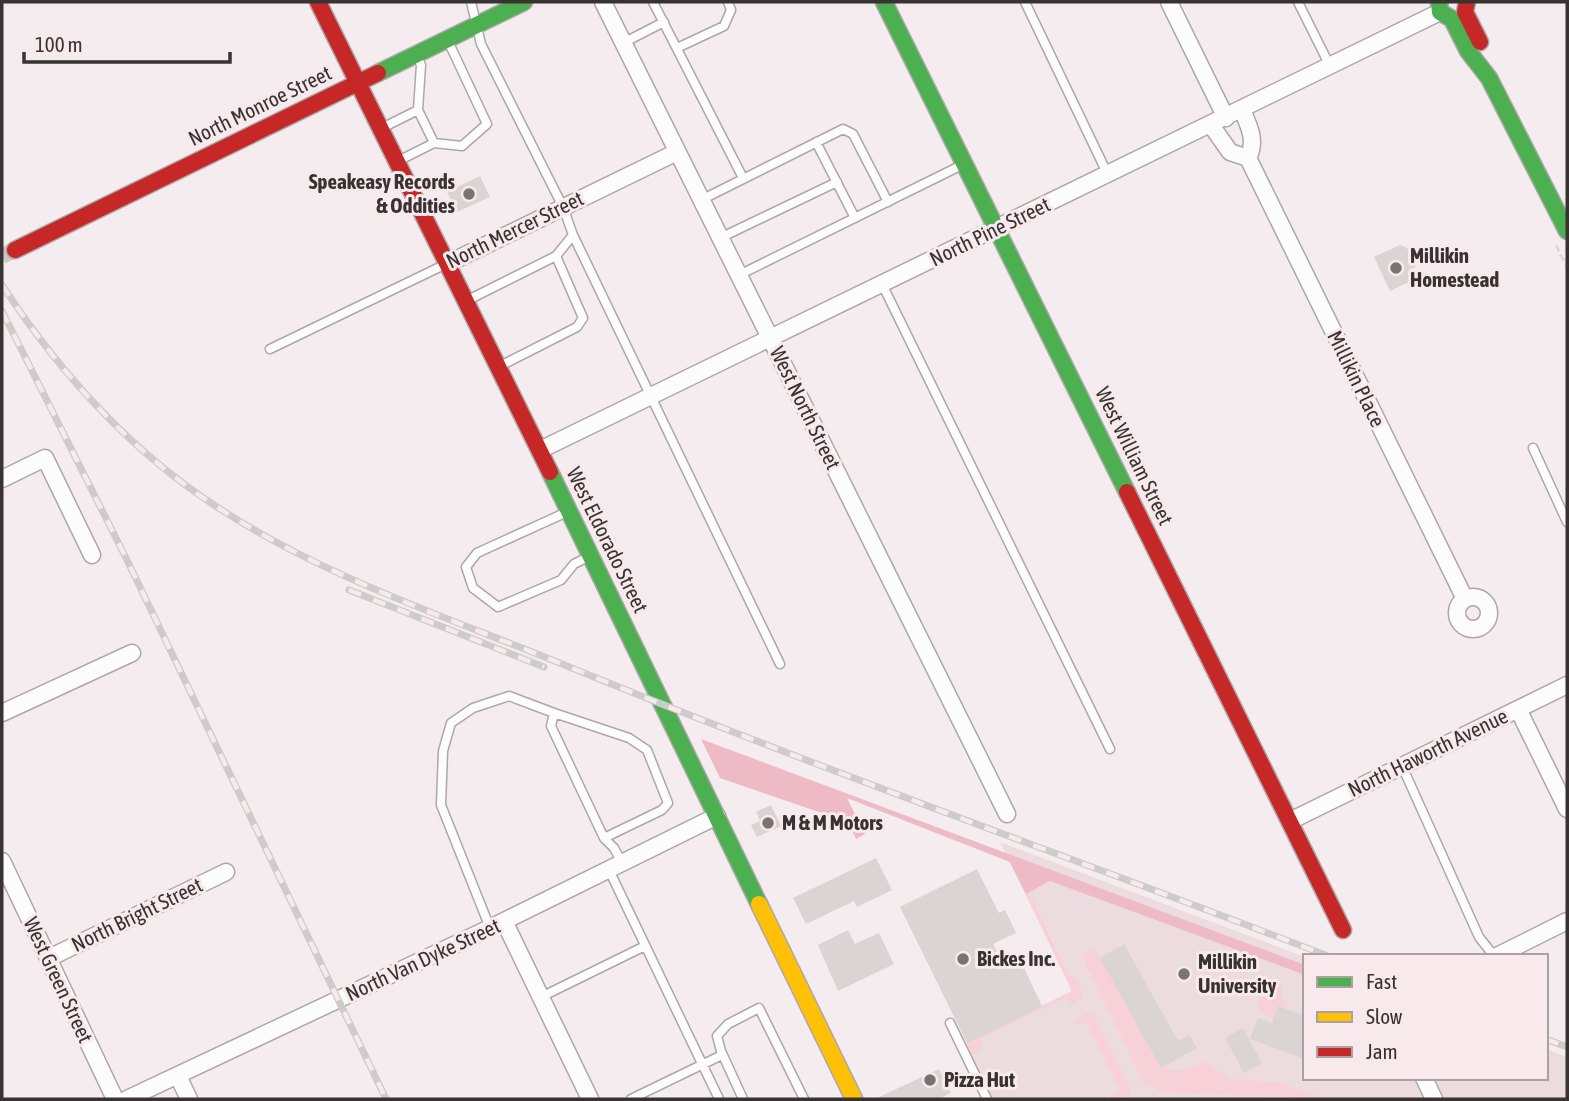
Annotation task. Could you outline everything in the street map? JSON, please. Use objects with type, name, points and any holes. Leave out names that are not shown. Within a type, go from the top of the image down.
[{"type":"street","name":"West Eldorado Street","points":[[318,2],[449,262],[854,1099]]},
{"type":"street","name":"North Monroe Street","points":[[15,250],[524,2]]},
{"type":"street","name":"West North Street","points":[[603,2],[1007,814]]},
{"type":"street","name":"West William Street","points":[[884,2],[999,228],[1343,930]]},
{"type":"street","name":"Millikin Place","points":[[1169,2],[1230,152],[1248,158],[1465,599]]},
{"type":"street","name":"North Pine Street","points":[[540,450],[1452,9]]},
{"type":"street","points":[[1452,9],[1468,51],[1489,78],[1567,231]]},
{"type":"street","name":"Millikin Place","points":[[1242,110],[1252,136],[1252,151],[1248,158]]},
{"type":"street","name":"North Mercer Street","points":[[449,262],[677,152]]},
{"type":"street","points":[[2,480],[45,458],[92,555]]},
{"type":"street","points":[[2,713],[132,653]]},
{"type":"street","name":"North Haworth Avenue","points":[[1290,821],[1567,685]]},
{"type":"street","points":[[1518,709],[1567,808]]},
{"type":"street","name":"North Van Dyke Street","points":[[127,1099],[497,925],[717,816]]},
{"type":"street","name":"West Green Street","points":[[2,861],[115,1099]]},
{"type":"street","name":"North Bright Street","points":[[49,958],[226,872]]},
{"type":"street","points":[[1500,954],[1567,921]]},
{"type":"street","points":[[497,925],[541,997],[590,1099]]},
{"type":"street","points":[[178,1076],[189,1099]]},
{"type":"street","points":[[1425,1080],[1434,1099]]},
{"type":"lane","points":[[471,2],[481,44],[563,207],[573,235],[780,664]]},
{"type":"lane","points":[[653,2],[743,178]]},
{"type":"lane","points":[[677,48],[724,26],[731,10],[728,2]]},
{"type":"lane","points":[[1025,2],[1108,175]]},
{"type":"lane","points":[[1298,2],[1330,66]]},
{"type":"lane","points":[[623,43],[664,22]]},
{"type":"lane","points":[[398,161],[434,143],[462,146],[487,124],[447,39]]},
{"type":"lane","points":[[416,54],[421,65],[418,110],[434,143]]},
{"type":"lane","points":[[382,128],[418,110]]},
{"type":"lane","points":[[701,201],[843,129],[853,134],[888,202]]},
{"type":"lane","points":[[816,142],[855,218]]},
{"type":"lane","points":[[739,275],[965,163]]},
{"type":"lane","points":[[720,238],[837,182]]},
{"type":"lane","points":[[467,301],[556,256],[573,235]]},
{"type":"lane","points":[[499,366],[577,327],[583,318],[556,256]]},
{"type":"lane","name":"North Mercer Street","points":[[270,349],[449,262]]},
{"type":"lane","points":[[882,284],[1110,749]]},
{"type":"lane","points":[[1533,449],[1567,522]]},
{"type":"lane","points":[[569,511],[478,553],[466,567],[472,588],[498,607],[561,580],[575,564],[591,555]]},
{"type":"lane","points":[[497,925],[441,805],[443,751],[451,723],[473,708],[509,696],[629,738],[647,750],[668,803],[662,810],[604,838]]},
{"type":"lane","points":[[554,713],[551,726],[604,838],[614,848],[615,867],[645,946],[719,1099]]},
{"type":"lane","points":[[1402,766],[1479,937],[1494,954]]},
{"type":"lane","points":[[541,997],[645,946]]},
{"type":"lane","points":[[743,1099],[722,1055],[718,1036],[728,1024],[760,1008],[804,1099]]},
{"type":"lane","points":[[950,1023],[987,1099]]},
{"type":"lane","points":[[631,1099],[722,1055]]},
{"type":"shaded area","points":[[701,739],[1303,964],[1303,974],[1050,881],[1026,894],[1010,862],[847,798],[865,834],[856,839],[848,822],[720,778]]},
{"type":"shaded area","name":"Millikin University","points":[[1000,842],[1303,956],[1303,1080],[1548,1080],[1548,1050],[1567,1057],[1567,1099],[993,1099],[966,1043],[1072,991]]},
{"type":"shaded area","points":[[1029,892],[1067,973],[1077,978],[1083,996],[1072,1005],[1067,997],[980,1039],[983,1049],[972,1055],[966,1043],[1072,991],[1026,894]]},
{"type":"shaded area","points":[[1091,949],[1098,953],[1161,1068],[1178,1071],[1205,1062],[1231,1079],[1275,1082],[1327,1099],[1161,1092],[1148,1084],[1145,1086],[1084,960],[1085,952]]},
{"type":"shaded area","points":[[1276,983],[1283,988],[1280,999],[1287,1002],[1284,1008],[1278,1006],[1273,1019],[1263,1014],[1257,1002],[1262,991]]},
{"type":"shaded area","points":[[1085,1013],[1094,1015],[1131,1090],[1128,1096],[1111,1099],[1110,1096],[1120,1090],[1086,1022],[1078,1025],[1073,1022]]},
{"type":"building","name":"Speakeasy Records & Oddities","points":[[480,176],[490,197],[457,212],[447,192]]},
{"type":"building","name":"Millikin Homestead","points":[[1400,245],[1407,248],[1416,267],[1410,269],[1415,279],[1390,291],[1374,257]]},
{"type":"building","name":"M & M Motors","points":[[771,805],[781,826],[757,837],[751,825],[760,821],[756,812]]},
{"type":"building","points":[[876,858],[892,890],[857,907],[854,901],[806,924],[793,898]]},
{"type":"building","name":"Bickes Inc.","points":[[977,869],[999,913],[1005,910],[1016,933],[993,944],[1002,963],[1018,955],[1042,1006],[967,1043],[900,907]]},
{"type":"building","points":[[848,930],[855,944],[879,933],[894,964],[838,991],[818,945]]},
{"type":"building","points":[[1124,944],[1178,1041],[1189,1035],[1197,1048],[1161,1068],[1100,958]]},
{"type":"building","points":[[1278,1006],[1303,1015],[1303,1058],[1250,1039],[1258,1018],[1272,1023]]},
{"type":"building","points":[[1243,1028],[1262,1063],[1244,1073],[1225,1038]]},
{"type":"building","name":"Pizza Hut","points":[[939,1069],[951,1093],[938,1099],[875,1099]]},
{"type":"tunnel","points":[[2,256],[15,250]]},
{"type":"railway","points":[[2,285],[47,348],[125,435],[154,461],[217,507],[299,554],[385,594],[657,702],[1323,954]]},
{"type":"railway","points":[[2,311],[127,560],[386,1099]]},
{"type":"railway","points":[[349,590],[544,667]]},
{"type":"railway","points":[[1548,1040],[1567,1047]]},
{"type":"traffic: fast","points":[[378,73],[524,2]]},
{"type":"traffic: fast","points":[[884,2],[1127,492]]},
{"type":"traffic: fast","points":[[1439,2],[1440,12],[1452,19],[1468,51],[1489,78],[1567,231]]},
{"type":"traffic: fast","points":[[550,472],[759,904]]},
{"type":"traffic: slow","points":[[759,904],[854,1099]]},
{"type":"traffic: jam","points":[[318,2],[550,472]]},
{"type":"traffic: jam","points":[[1467,2],[1465,12],[1480,42]]},
{"type":"traffic: jam","points":[[15,250],[378,73]]},
{"type":"traffic: jam","points":[[1127,492],[1343,930]]},
{"type":"place","name":"Speakeasy Records & Oddities","points":[[469,194]]},
{"type":"place","name":"Millikin Homestead","points":[[1396,268]]},
{"type":"place","name":"M & M Motors","points":[[768,823]]},
{"type":"place","name":"Bickes Inc.","points":[[963,959]]},
{"type":"place","name":"Millikin University","points":[[1184,974]]},
{"type":"place","name":"Pizza Hut","points":[[930,1080]]}]
